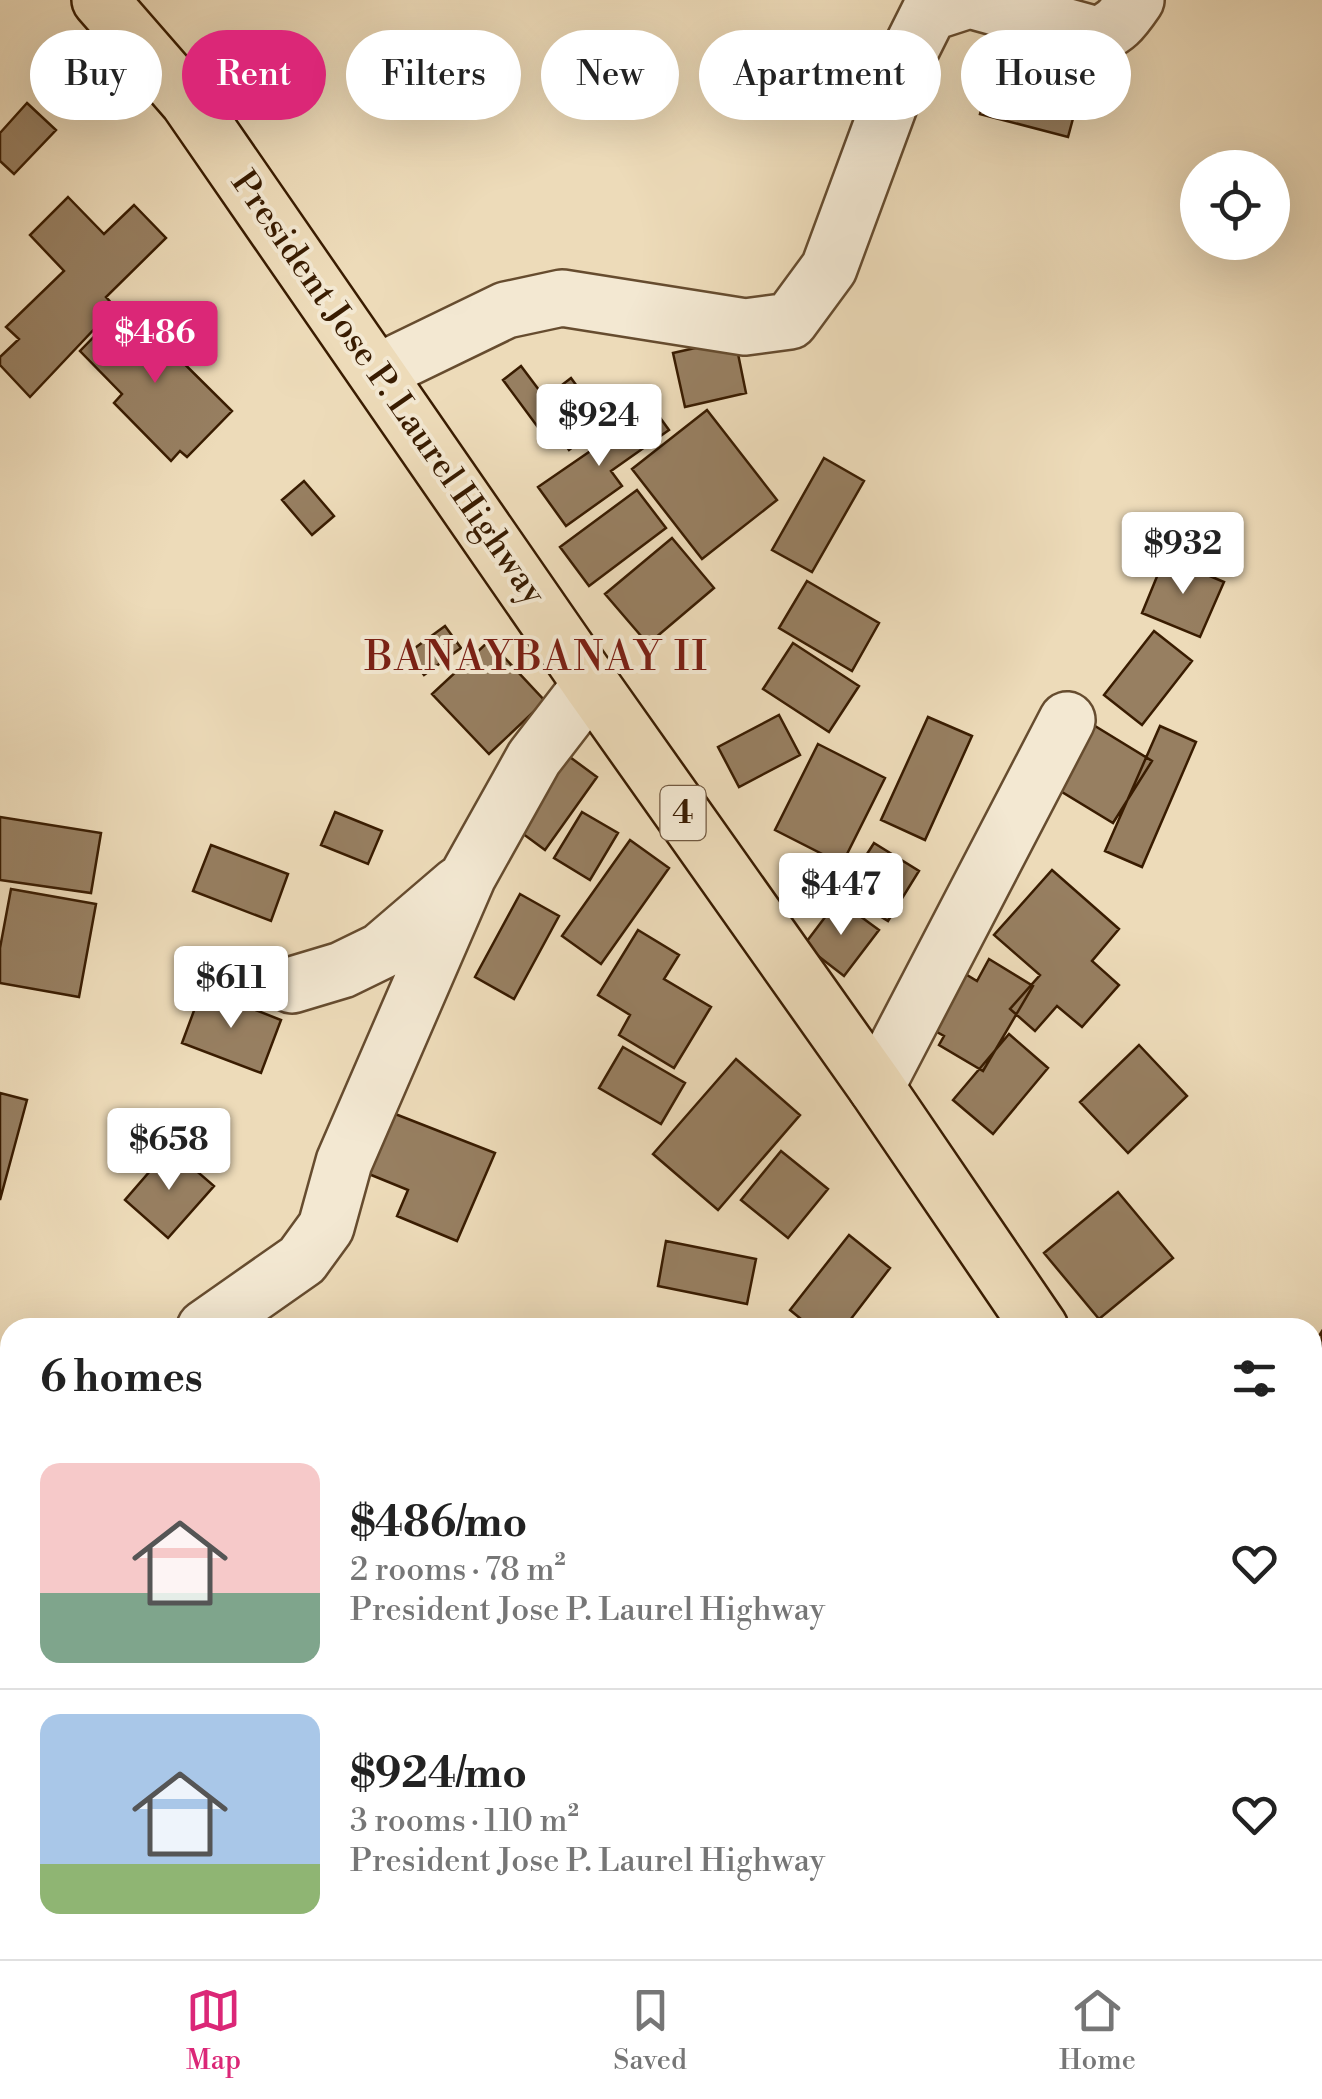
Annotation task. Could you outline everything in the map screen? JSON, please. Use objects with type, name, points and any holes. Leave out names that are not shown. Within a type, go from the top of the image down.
[{"type":"highway","name":"President Jose P. Laurel Highway","points":[[100,0],[188,102],[1033,1318]]},
{"type":"street","points":[[378,372],[506,310],[562,298],[745,327],[790,321],[830,268],[907,58],[928,13],[970,0],[1093,34],[1103,33],[1122,21],[1136,0]]},
{"type":"street","points":[[219,1318],[302,1260],[326,1227],[344,1162],[468,876],[534,758],[591,684]]},
{"type":"street","points":[[876,1087],[1067,720]]},
{"type":"street","points":[[292,984],[342,970],[381,951],[468,876]]},
{"type":"building","points":[[27,103],[30,120],[45,120],[56,130],[14,174],[0,161],[0,133]]},
{"type":"building","points":[[1003,120],[1073,120],[1068,137]]},
{"type":"building","points":[[68,197],[104,234],[134,205],[166,238],[106,297],[115,307],[30,397],[0,365],[0,357],[19,339],[6,327],[64,271],[30,235]]},
{"type":"building","points":[[125,305],[232,411],[187,457],[180,451],[171,461],[114,403],[122,394],[80,351]]},
{"type":"building","points":[[735,339],[746,393],[685,407],[673,353]]},
{"type":"building","points":[[521,366],[545,398],[571,378],[604,423],[569,450],[550,423],[540,430],[503,380]]},
{"type":"building","points":[[653,408],[669,430],[611,471],[622,486],[566,526],[538,487]]},
{"type":"building","points":[[707,410],[777,500],[702,559],[632,469]]},
{"type":"building","points":[[824,458],[864,481],[812,572],[772,550]]},
{"type":"building","points":[[304,481],[334,516],[312,535],[282,500]]},
{"type":"building","points":[[637,490],[666,528],[589,586],[560,547]]},
{"type":"building","points":[[672,538],[714,588],[648,644],[605,594]]},
{"type":"building","points":[[1165,557],[1224,582],[1200,637],[1142,613]]},
{"type":"building","points":[[807,581],[879,623],[852,671],[779,628]]},
{"type":"building","points":[[445,626],[461,648],[424,675],[408,653]]},
{"type":"building","points":[[1154,631],[1192,661],[1142,725],[1104,695]]},
{"type":"building","points":[[489,641],[545,701],[489,754],[432,694]]},
{"type":"building","points":[[793,643],[859,686],[829,732],[763,689]]},
{"type":"building","points":[[779,715],[800,755],[739,787],[718,747]]},
{"type":"building","points":[[928,717],[972,736],[925,840],[881,820]]},
{"type":"building","points":[[1082,718],[1152,761],[1113,823],[1044,781]]},
{"type":"building","points":[[1160,726],[1196,742],[1142,867],[1105,851]]},
{"type":"building","points":[[818,744],[885,778],[842,864],[775,830]]},
{"type":"building","points":[[559,749],[597,777],[545,850],[507,822]]},
{"type":"building","points":[[335,812],[382,831],[368,864],[321,845]]},
{"type":"building","points":[[582,812],[618,833],[590,880],[554,858]]},
{"type":"building","points":[[0,817],[101,833],[91,893],[0,880]]},
{"type":"building","points":[[630,840],[669,868],[601,964],[562,936]]},
{"type":"building","points":[[874,843],[919,871],[888,921],[842,893]]},
{"type":"building","points":[[211,845],[288,874],[271,921],[193,891]]},
{"type":"building","points":[[1052,870],[1119,929],[1092,961],[1119,985],[1082,1027],[1057,1006],[1035,1031],[1010,1009],[1040,975],[994,935]]},
{"type":"building","points":[[11,889],[96,904],[79,997],[0,983],[0,948]]},
{"type":"building","points":[[520,894],[559,916],[514,999],[475,977]]},
{"type":"building","points":[[838,900],[879,930],[844,976],[804,945]]},
{"type":"building","points":[[638,930],[679,955],[664,979],[711,1007],[674,1068],[619,1035],[630,1015],[598,995]]},
{"type":"building","points":[[989,959],[1033,986],[983,1071],[939,1045],[944,1036],[919,1022],[952,966],[977,981]]},
{"type":"building","points":[[202,989],[281,1020],[261,1073],[182,1043]]},
{"type":"building","points":[[1009,1034],[1048,1068],[993,1134],[953,1100]]},
{"type":"building","points":[[1139,1045],[1187,1096],[1128,1153],[1080,1102]]},
{"type":"building","points":[[623,1047],[685,1083],[661,1124],[599,1088]]},
{"type":"building","points":[[736,1059],[800,1115],[718,1210],[653,1154]]},
{"type":"building","points":[[0,1093],[27,1100],[0,1200]]},
{"type":"building","points":[[385,1110],[495,1153],[457,1241],[397,1216],[408,1190],[359,1170]]},
{"type":"building","points":[[170,1148],[214,1186],[168,1238],[125,1200]]},
{"type":"building","points":[[781,1151],[828,1189],[788,1238],[741,1200]]},
{"type":"building","points":[[1118,1192],[1173,1258],[1098,1318],[1044,1253]]},
{"type":"building","points":[[849,1235],[890,1268],[852,1318],[800,1318],[790,1310]]},
{"type":"building","points":[[666,1241],[756,1259],[747,1304],[658,1286]]},
{"type":"district","name":"BANAYBANAY II","points":[[537,658]]}]
